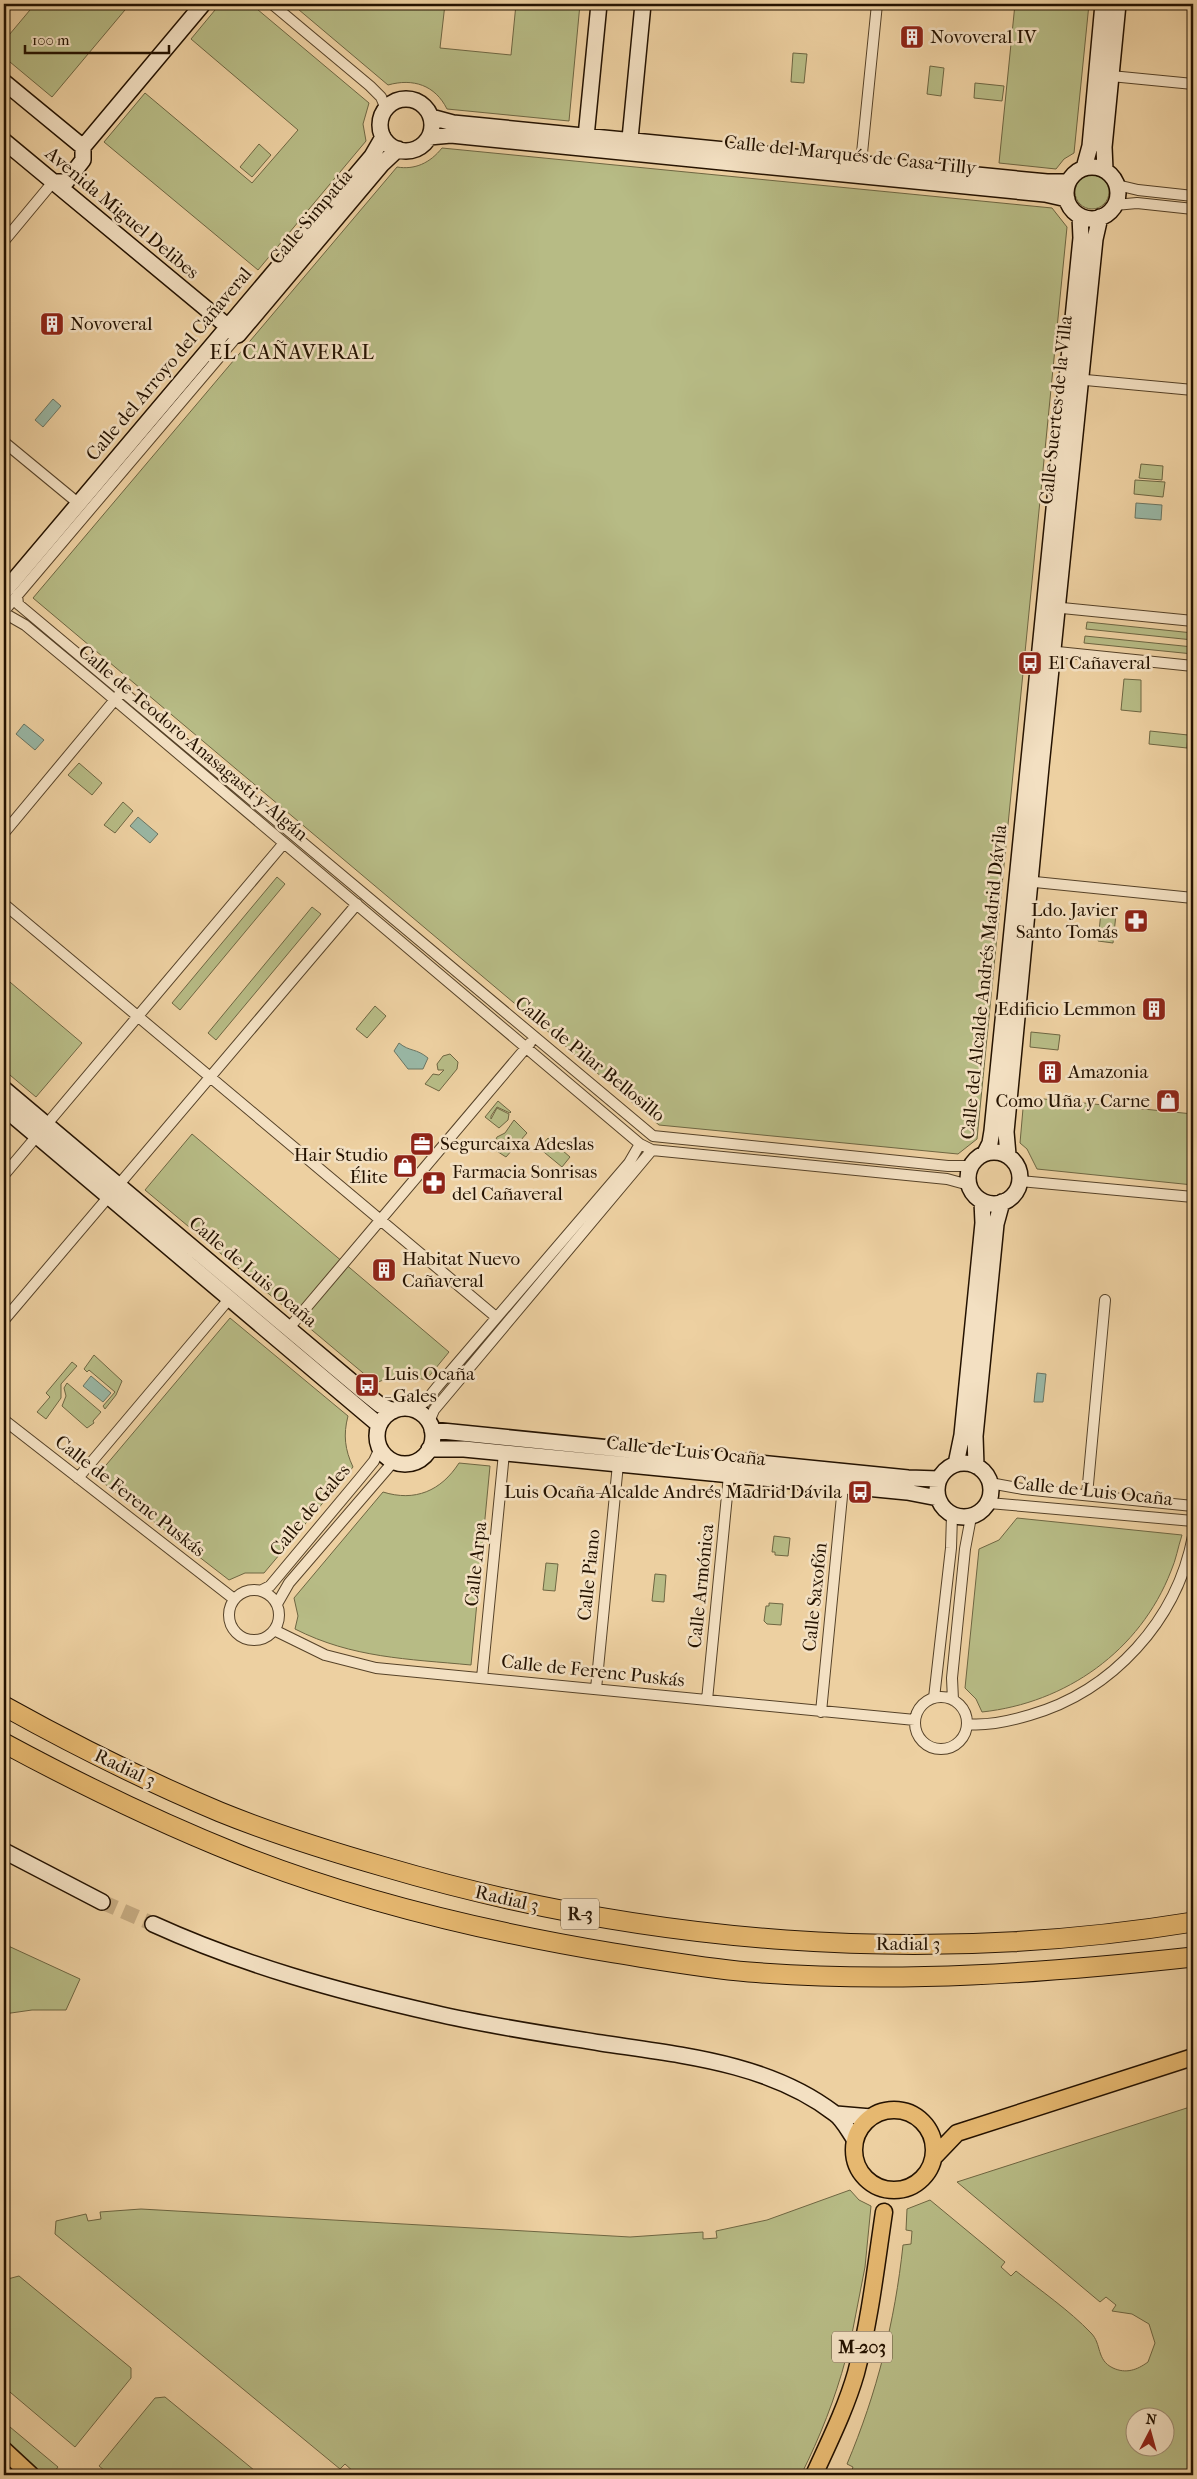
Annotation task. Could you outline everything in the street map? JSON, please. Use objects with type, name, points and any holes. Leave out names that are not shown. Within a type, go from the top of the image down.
[{"type":"highway","name":"Radial 3","points":[[4,1706],[71,1743],[221,1812],[334,1853],[442,1884],[545,1908],[662,1928],[802,1942],[918,1945],[1039,1940],[1193,1922]]},
{"type":"highway","name":"Radial 3","points":[[4,1743],[138,1811],[241,1855],[363,1896],[448,1920],[545,1941],[749,1972],[847,1976],[948,1977],[1038,1973],[1193,1957]]},
{"type":"main road","points":[[53,182],[66,182],[83,160],[83,147],[203,4]]},
{"type":"main road","points":[[585,143],[599,4]]},
{"type":"main road","points":[[429,137],[451,135],[630,147],[643,4]]},
{"type":"main road","points":[[1084,168],[1090,146],[1103,4]]},
{"type":"main road","points":[[1105,170],[1091,167],[1084,168],[1075,173],[1068,182],[1067,199],[1072,209],[1080,216],[1100,217],[1109,212],[1115,204],[1117,185],[1105,170],[1104,147],[1118,4]]},
{"type":"main road","name":"Avenida Miguel Delibes","points":[[4,82],[83,147]]},
{"type":"main road","points":[[408,99],[424,106],[431,117],[432,124],[429,137],[416,149],[398,149],[383,137],[381,120],[386,109],[396,101],[408,99]]},
{"type":"main road","points":[[431,117],[453,123],[585,143]]},
{"type":"main road","name":"Calle del Arroyo del Cañaveral","points":[[10,594],[78,503],[232,331],[372,156],[383,137]]},
{"type":"main road","name":"Avenida Miguel Delibes","points":[[4,141],[232,331]]},
{"type":"main road","name":"Calle del Marqués de Casa Tilly","points":[[630,147],[861,163],[1047,182],[1068,182]]},
{"type":"main road","name":"Calle del Marqués de Casa Tilly","points":[[630,147],[1045,194],[1067,199]]},
{"type":"main road","name":"Calle Simpatía","points":[[232,331],[382,164],[398,149]]},
{"type":"main road","name":"Calle Suertes de la Villa","points":[[1051,607],[1073,379],[1080,216]]},
{"type":"main road","name":"Calle Suertes de la Villa","points":[[1073,379],[1100,217]]},
{"type":"main road","name":"Calle del Alcalde Andrés Madrid Dávila","points":[[985,1153],[990,1143],[992,1130],[1023,880],[1051,607]]},
{"type":"main road","name":"Calle del Alcalde Andrés Madrid Dávila","points":[[1008,1155],[1006,1132],[1023,880]]},
{"type":"main road","points":[[4,1089],[41,1130]]},
{"type":"main road","points":[[4,1108],[41,1130]]},
{"type":"main road","name":"Calle de Luis Ocaña","points":[[41,1130],[113,1190],[289,1328],[380,1405],[392,1411]]},
{"type":"main road","points":[[993,1152],[1008,1155],[1019,1169],[1020,1180],[1016,1192],[996,1204],[982,1201],[976,1196],[969,1185],[971,1166],[985,1153],[993,1152]]},
{"type":"main road","name":"Calle de Luis Ocaña","points":[[113,1190],[230,1298],[379,1425]]},
{"type":"main road","points":[[956,1464],[960,1453],[964,1416],[983,1223],[982,1201]]},
{"type":"main road","points":[[976,1466],[975,1436],[994,1244],[1002,1202]]},
{"type":"main road","points":[[403,1408],[413,1409],[430,1426],[429,1448],[425,1454],[414,1462],[400,1463],[394,1461],[380,1448],[377,1437],[379,1425],[392,1411],[403,1408]]},
{"type":"main road","name":"Calle de Luis Ocaña","points":[[430,1426],[890,1477],[939,1479]]},
{"type":"main road","name":"Calle de Luis Ocaña","points":[[429,1448],[442,1447],[844,1486],[938,1498]]},
{"type":"main road","points":[[970,1463],[976,1466],[985,1473],[990,1483],[991,1496],[988,1503],[982,1512],[972,1517],[952,1515],[943,1508],[938,1498],[939,1479],[946,1470],[956,1464],[970,1463]]},
{"type":"main road","points":[[4,1851],[102,1902]]},
{"type":"main road","points":[[153,1924],[203,1947],[274,1972],[435,2013],[519,2031],[650,2050],[739,2067],[791,2087],[836,2114],[855,2140]]},
{"type":"main road","points":[[884,2212],[907,2188],[925,2177],[934,2157],[957,2133],[1193,2057]]},
{"type":"main road","points":[[836,2114],[871,2117],[892,2110],[903,2110],[915,2115],[926,2124],[957,2133]]},
{"type":"main road","points":[[871,2117],[861,2127],[855,2140],[854,2149],[857,2165],[863,2176],[883,2189],[907,2188]]},
{"type":"main road","points":[[926,2124],[933,2140],[934,2157]]},
{"type":"main road","name":"M-203","points":[[814,2475],[836,2428],[855,2375],[870,2316],[884,2212],[873,2184]]},
{"type":"main road","points":[[4,2450],[31,2475]]},
{"type":"street","points":[[272,4],[370,86],[381,97],[386,109]]},
{"type":"street","points":[[861,163],[877,4]]},
{"type":"street","points":[[1111,76],[1193,84]]},
{"type":"street","points":[[4,241],[53,182]]},
{"type":"street","points":[[1117,185],[1138,190],[1193,196]]},
{"type":"street","points":[[1115,204],[1137,203],[1193,209]]},
{"type":"street","name":"Calle del Arroyo del Cañaveral","points":[[4,612],[10,594],[232,331]]},
{"type":"street","points":[[1073,379],[1193,390]]},
{"type":"street","points":[[4,442],[78,503]]},
{"type":"street","name":"Calle de Teodoro Anasagasti y Algán","points":[[10,594],[18,604],[327,863]]},
{"type":"street","points":[[1051,607],[1193,622]]},
{"type":"street","name":"Calle de Teodoro Anasagasti y Algán","points":[[4,612],[25,625],[357,904]]},
{"type":"street","points":[[1047,651],[1193,666]]},
{"type":"street","points":[[4,833],[122,690]]},
{"type":"street","points":[[4,1174],[284,842]]},
{"type":"street","name":"Calle de Pilar Bellosillo","points":[[327,863],[653,1136],[948,1166],[971,1166]]},
{"type":"street","points":[[1023,880],[1193,898]]},
{"type":"street","points":[[4,904],[496,1318]]},
{"type":"street","points":[[4,1320],[357,904]]},
{"type":"street","name":"Calle de Pilar Bellosillo","points":[[357,904],[640,1144],[652,1150],[947,1179],[969,1185]]},
{"type":"street","points":[[289,1328],[535,1037]]},
{"type":"street","points":[[413,1409],[425,1402],[629,1163],[640,1144]]},
{"type":"street","points":[[430,1426],[434,1410],[652,1150]]},
{"type":"street","points":[[1020,1180],[1193,1197]]},
{"type":"street","points":[[78,1478],[230,1298]]},
{"type":"street","points":[[1087,1496],[1105,1300]]},
{"type":"street","name":"Calle de Ferenc Puskás","points":[[4,1420],[234,1599]]},
{"type":"street","name":"Calle de Gales","points":[[262,1590],[270,1586],[361,1477],[374,1460],[380,1448]]},
{"type":"street","name":"Calle Arpa","points":[[482,1678],[504,1453]]},
{"type":"street","name":"Calle de Gales","points":[[277,1604],[289,1583],[394,1461]]},
{"type":"street","name":"Calle Piano","points":[[596,1689],[618,1464]]},
{"type":"street","name":"Calle Armónica","points":[[707,1700],[729,1475]]},
{"type":"street","name":"Calle de Luis Ocaña","points":[[990,1483],[1001,1486],[1087,1496],[1193,1506]]},
{"type":"street","name":"Calle Saxofón","points":[[821,1712],[844,1486]]},
{"type":"street","name":"Calle de Luis Ocaña","points":[[988,1503],[1193,1521]]},
{"type":"street","points":[[934,1698],[951,1548],[952,1515]]},
{"type":"street","points":[[953,1700],[934,1698],[921,1706],[915,1720],[920,1738],[936,1748],[954,1745],[963,1736],[967,1724],[965,1713],[953,1700],[952,1678],[965,1549],[972,1517]]},
{"type":"street","points":[[967,1724],[1005,1721],[1045,1710],[1087,1690],[1118,1668],[1144,1641],[1168,1605],[1183,1574],[1193,1536]]},
{"type":"street","points":[[247,1590],[262,1590],[273,1598],[277,1604],[279,1617],[274,1630],[269,1635],[253,1640],[238,1634],[233,1629],[229,1614],[234,1599],[247,1590]]},
{"type":"street","name":"Calle de Ferenc Puskás","points":[[274,1630],[325,1655],[356,1664],[915,1720]]},
{"type":"green space","points":[[35,4],[130,4],[52,97],[4,57],[4,41]]},
{"type":"green space","points":[[220,4],[251,4],[369,103],[363,124],[366,141],[258,270],[104,142],[145,93],[252,183],[298,130],[191,39]]},
{"type":"green space","points":[[292,4],[445,4],[440,48],[511,55],[516,4],[580,4],[569,121],[447,109],[436,94],[422,85],[406,82],[388,85]]},
{"type":"green space","points":[[1015,4],[1089,4],[1074,153],[1064,159],[1056,169],[999,163]]},
{"type":"green space","points":[[793,53],[807,54],[804,83],[791,82]]},
{"type":"green space","points":[[930,66],[944,68],[941,96],[927,94]]},
{"type":"green space","points":[[975,83],[1004,86],[1002,101],[974,98]]},
{"type":"green space","points":[[259,144],[271,155],[252,177],[240,167]]},
{"type":"green space","points":[[442,148],[1052,208],[1067,227],[977,1139],[958,1154],[659,1125],[33,598],[397,167],[404,168],[422,164],[432,158]]},
{"type":"green space","points":[[1092,175],[1099,176],[1104,180],[1108,185],[1108,199],[1104,204],[1099,208],[1092,209],[1085,208],[1080,204],[1076,199],[1075,192],[1076,185],[1080,180],[1085,176]]},
{"type":"green space","points":[[1141,464],[1163,466],[1162,480],[1139,478]]},
{"type":"green space","points":[[1135,480],[1165,482],[1163,497],[1134,494]]},
{"type":"green space","points":[[1087,622],[1193,633],[1193,640],[1086,629]]},
{"type":"green space","points":[[1085,636],[1193,647],[1193,654],[1084,643]]},
{"type":"green space","points":[[1124,679],[1141,680],[1141,712],[1121,710]]},
{"type":"green space","points":[[1150,731],[1188,735],[1187,748],[1149,744]]},
{"type":"green space","points":[[79,763],[102,783],[92,795],[68,775]]},
{"type":"green space","points":[[123,802],[133,811],[115,833],[104,825]]},
{"type":"green space","points":[[277,877],[285,884],[180,1010],[172,1003]]},
{"type":"green space","points":[[312,907],[321,914],[216,1040],[208,1033]]},
{"type":"green space","points":[[1101,912],[1116,914],[1113,943],[1098,941]]},
{"type":"green space","points":[[4,977],[82,1043],[36,1097],[4,1070]]},
{"type":"green space","points":[[375,1006],[386,1016],[367,1038],[356,1029]]},
{"type":"green space","points":[[1031,1032],[1060,1035],[1058,1050],[1030,1047]]},
{"type":"green space","points":[[450,1054],[458,1062],[457,1069],[439,1091],[425,1084],[433,1074],[439,1075],[444,1070],[438,1070],[437,1064],[443,1056]]},
{"type":"green space","points":[[1024,1097],[1193,1114],[1193,1185],[1037,1169],[1027,1149],[1020,1143]]},
{"type":"green space","points":[[498,1101],[511,1112],[497,1107],[491,1119],[497,1108],[509,1114],[508,1120],[499,1128],[485,1117]]},
{"type":"green space","points":[[514,1120],[527,1133],[506,1157],[492,1148],[497,1137],[505,1133]]},
{"type":"green space","points":[[192,1134],[449,1352],[426,1380],[400,1377],[375,1383],[145,1190]]},
{"type":"green space","points":[[548,1138],[570,1157],[562,1167],[539,1148]]},
{"type":"green space","points":[[230,1318],[348,1416],[346,1442],[348,1455],[353,1467],[264,1573],[245,1573],[229,1580],[96,1477]]},
{"type":"green space","points":[[94,1355],[122,1381],[116,1395],[105,1409],[103,1406],[115,1392],[89,1370],[87,1372],[84,1369]]},
{"type":"green space","points":[[72,1362],[77,1366],[61,1384],[61,1398],[46,1419],[37,1412],[50,1397],[46,1393]]},
{"type":"green space","points":[[67,1383],[101,1412],[93,1421],[94,1423],[87,1428],[62,1406],[66,1396],[64,1388]]},
{"type":"green space","points":[[459,1463],[490,1466],[471,1665],[403,1659],[359,1652],[316,1639],[295,1629],[298,1616],[294,1598],[383,1492],[406,1496],[426,1492],[444,1481]]},
{"type":"green space","points":[[1017,1518],[1182,1535],[1173,1567],[1157,1600],[1140,1626],[1120,1648],[1071,1685],[1013,1707],[982,1712],[976,1699],[965,1688],[979,1549],[999,1540]]},
{"type":"green space","points":[[774,1536],[790,1538],[788,1556],[775,1555],[775,1552],[772,1552]]},
{"type":"green space","points":[[546,1563],[558,1564],[555,1591],[543,1590]]},
{"type":"green space","points":[[655,1574],[666,1575],[664,1602],[652,1601]]},
{"type":"green space","points":[[769,1603],[783,1604],[781,1625],[767,1624],[764,1621],[766,1606],[769,1606]]},
{"type":"green space","points":[[4,1944],[80,1979],[66,2010],[32,2010],[4,2014]]},
{"type":"green space","points":[[1193,2106],[1193,2470],[1187,2475],[850,2475],[853,2467],[847,2464],[876,2384],[890,2329],[903,2245],[911,2244],[912,2231],[906,2230],[907,2209],[930,2200],[1005,2262],[1001,2267],[1011,2276],[1016,2271],[1091,2333],[1097,2342],[1101,2356],[1108,2365],[1118,2370],[1127,2371],[1144,2365],[1148,2362],[1155,2343],[1149,2324],[1132,2314],[1112,2311],[1116,2305],[1106,2297],[1100,2302],[957,2182]]},
{"type":"green space","points":[[850,2190],[859,2200],[871,2206],[865,2267],[850,2344],[843,2342],[840,2356],[846,2358],[842,2373],[826,2418],[801,2475],[353,2475],[355,2473],[345,2464],[340,2469],[55,2234],[56,2221],[86,2214],[88,2221],[101,2219],[100,2212],[141,2209],[630,2237],[703,2232],[703,2239],[717,2238],[716,2231],[767,2220]]},
{"type":"green space","points":[[19,2276],[131,2368],[131,2378],[75,2447],[4,2387],[4,2280]]},
{"type":"green space","points":[[165,2397],[260,2475],[110,2475],[99,2466],[155,2398]]},
{"type":"green space","points":[[4,2422],[58,2467],[52,2475],[4,2475]]},
{"type":"shaded area","points":[[53,399],[61,406],[43,427],[35,420]]},
{"type":"shaded area","points":[[1136,503],[1162,505],[1161,520],[1135,518]]},
{"type":"shaded area","points":[[24,724],[44,740],[35,750],[16,734]]},
{"type":"shaded area","points":[[138,817],[158,834],[150,843],[130,826]]},
{"type":"shaded area","points":[[399,1043],[428,1058],[423,1069],[408,1069],[394,1051]]},
{"type":"shaded area","points":[[1037,1373],[1046,1374],[1043,1402],[1034,1402]]},
{"type":"shaded area","points":[[91,1376],[111,1393],[103,1402],[83,1386]]},
{"type":"tunnel","points":[[102,1902],[153,1924]]},
{"type":"place","name":"Novoveral IV","points":[[912,37]]},
{"type":"place","name":"Novoveral","points":[[52,324]]},
{"type":"place","name":"El Cañaveral","points":[[1030,663]]},
{"type":"place","name":"Ldo. Javier Santo Tomás","points":[[1136,921]]},
{"type":"place","name":"Edificio Lemmon","points":[[1154,1009]]},
{"type":"place","name":"Amazonia","points":[[1050,1072]]},
{"type":"place","name":"Como Uña y Carne","points":[[1168,1101]]},
{"type":"place","name":"Segurcaixa Adeslas","points":[[422,1144]]},
{"type":"place","name":"Hair Studio Élite","points":[[405,1166]]},
{"type":"place","name":"Farmacia Sonrisas del Cañaveral","points":[[434,1183]]},
{"type":"place","name":"Habitat Nuevo Cañaveral","points":[[384,1270]]},
{"type":"place","name":"Luis Ocaña - Gales","points":[[367,1385]]},
{"type":"place","name":"Luis Ocaña-Alcalde Andrés Madrid Dávila","points":[[860,1492]]},
{"type":"district","name":"EL CAÑAVERAL","points":[[292,352]]}]
